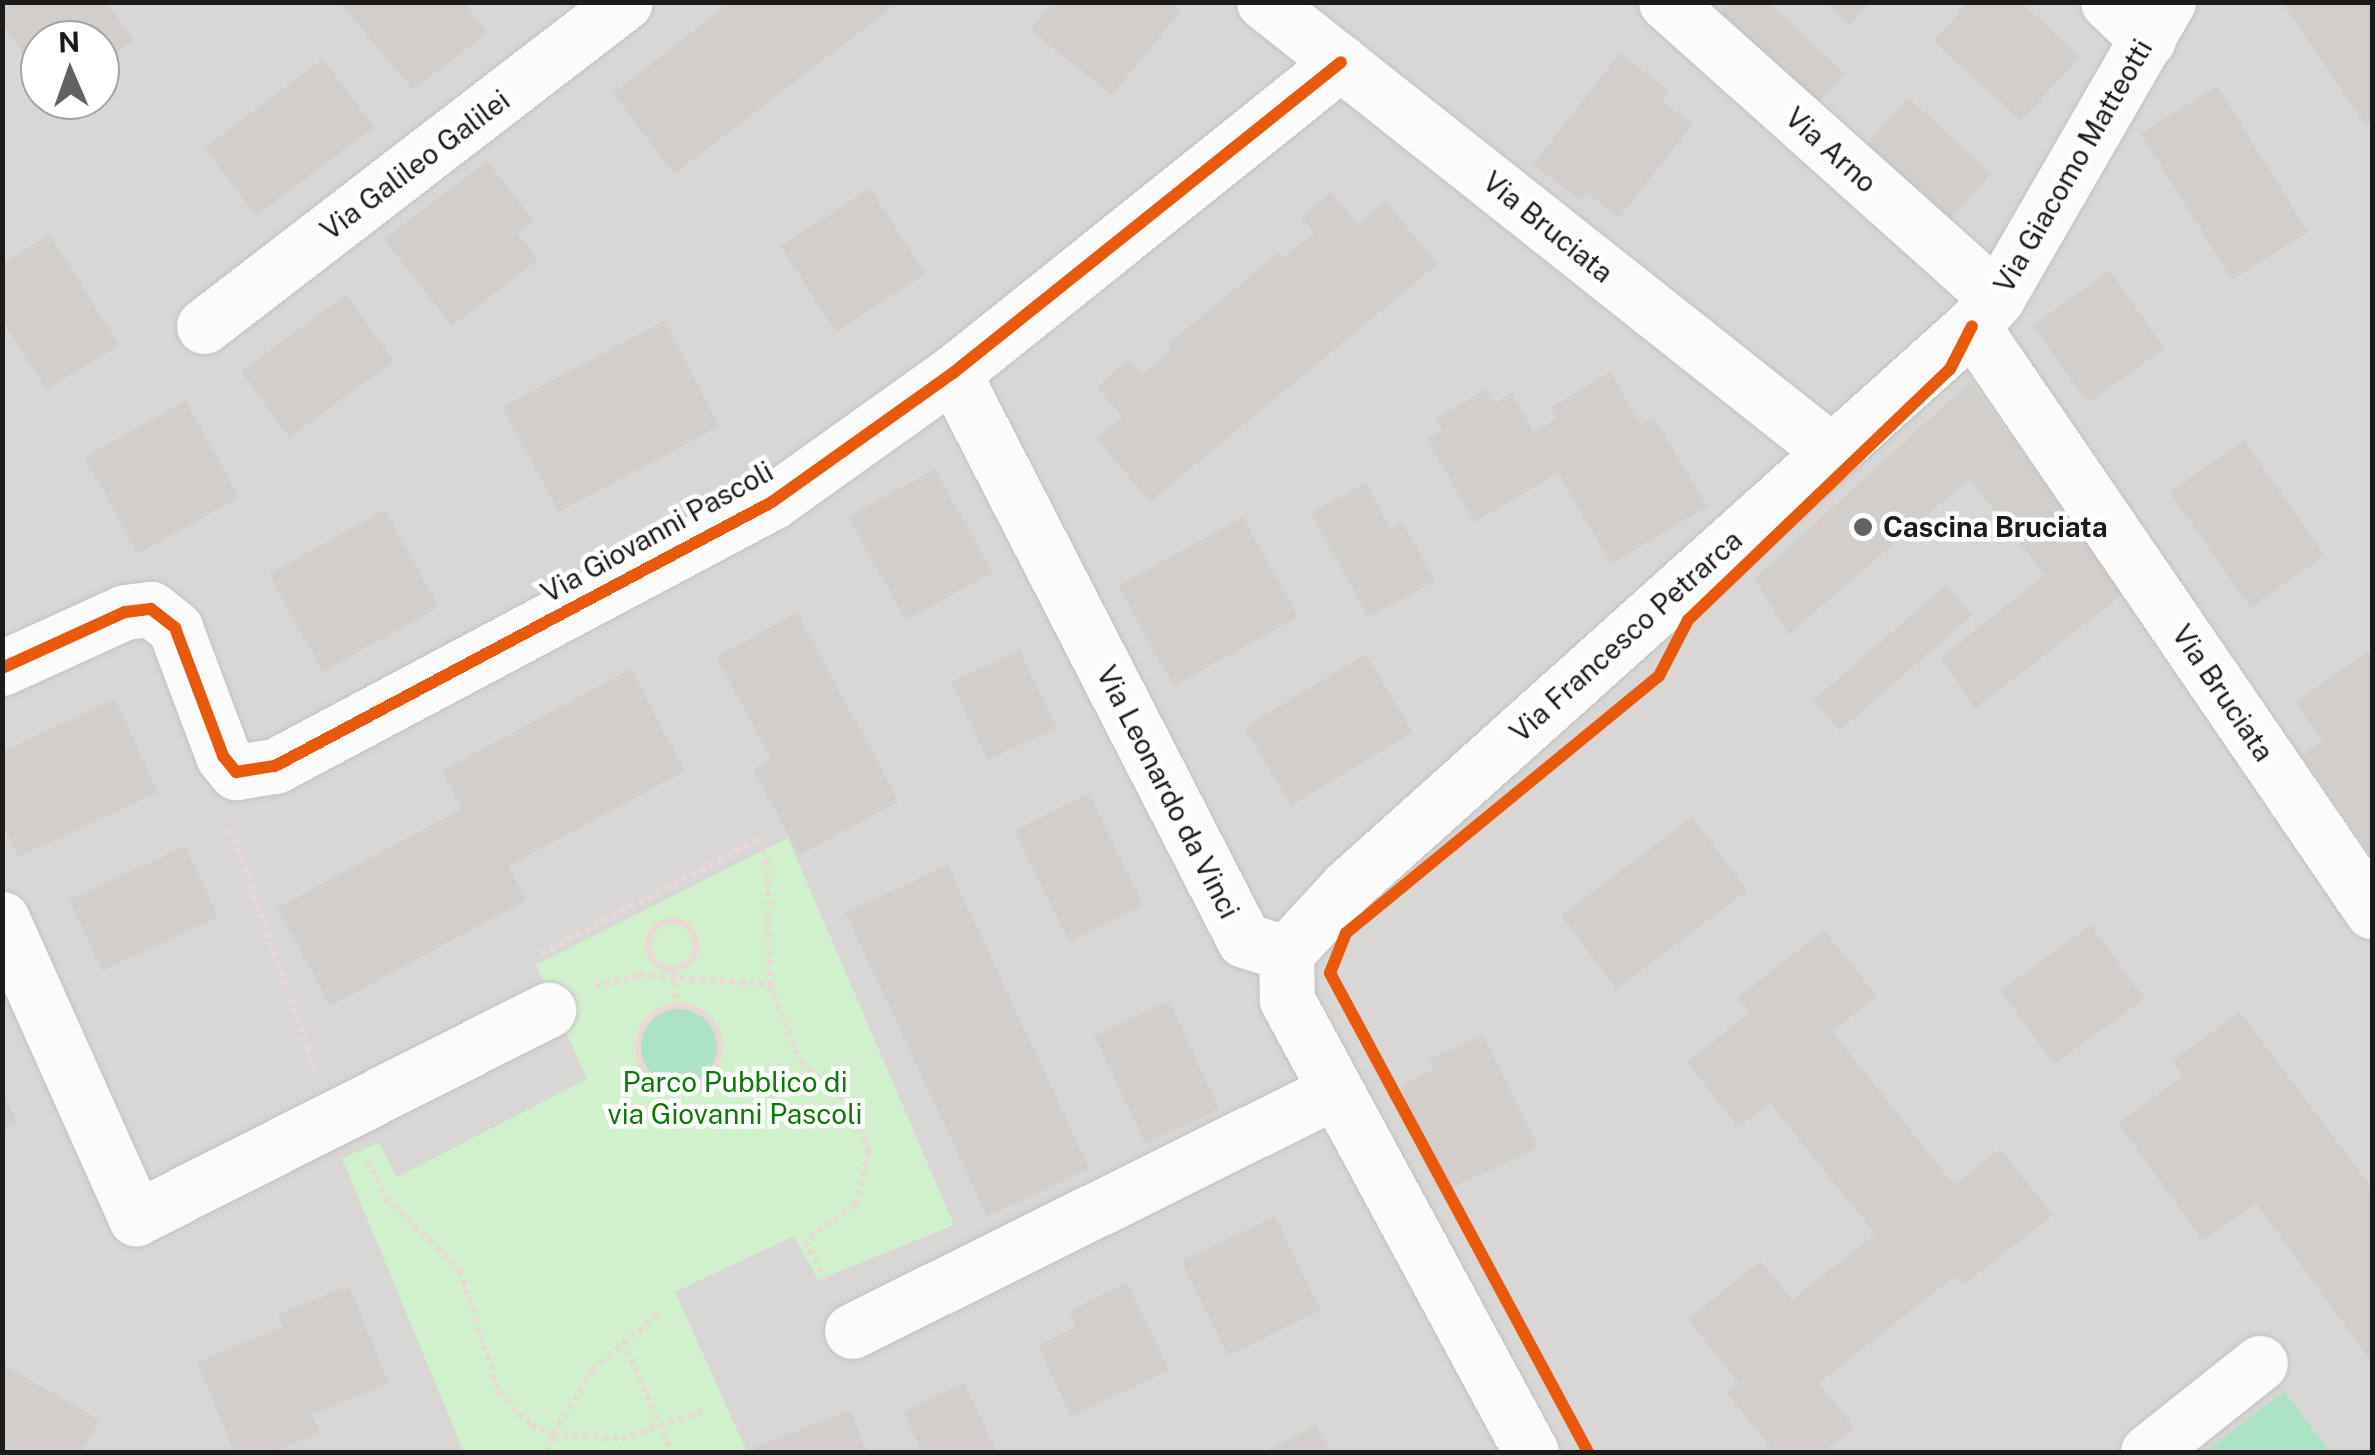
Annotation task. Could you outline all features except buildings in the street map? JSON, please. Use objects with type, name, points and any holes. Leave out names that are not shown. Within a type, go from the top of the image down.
[{"type":"street","name":"Via Bruciata","points":[[1264,2],[1831,451]]},
{"type":"street","name":"Via Arno","points":[[1666,2],[1984,312]]},
{"type":"street","points":[[2108,2],[2158,21]]},
{"type":"street","name":"Via Galileo Galilei","points":[[204,326],[592,12]]},
{"type":"street","name":"Via Giacomo Matteotti","points":[[1984,312],[2158,21]]},
{"type":"street","name":"Via Giovanni Pascoli","points":[[2,668],[126,612],[151,609],[175,628],[223,756],[236,772],[275,766],[772,502],[952,373],[1341,62]]},
{"type":"street","name":"Via Bruciata","points":[[1984,312],[2372,911]]},
{"type":"street","name":"Via Francesco Petrarca","points":[[1286,953],[1348,886],[1984,312]]},
{"type":"street","name":"Via Leonardo da Vinci","points":[[952,373],[1244,940],[1286,953]]},
{"type":"street","points":[[2,919],[136,1218],[339,1090],[536,986]]},
{"type":"street","points":[[1286,953],[1288,1000],[1530,1452]]},
{"type":"street","points":[[852,1332],[1335,1091]]},
{"type":"street","points":[[2148,1452],[2260,1362]]},
{"type":"path","points":[[231,828],[317,1073],[339,1090],[386,1198],[460,1270],[490,1368],[512,1412],[552,1434],[622,1439],[704,1411]]},
{"type":"path","points":[[536,986],[759,839],[766,861],[770,985],[801,1062],[854,1109],[869,1152],[855,1206],[804,1241]]},
{"type":"path","points":[[672,922],[687,926],[695,940],[693,956],[674,972],[659,966],[648,947],[652,931],[672,922]]},
{"type":"path","points":[[674,972],[678,1006]]},
{"type":"path","points":[[536,986],[674,972],[770,985]]},
{"type":"path","points":[[678,1006],[710,1020],[719,1048],[707,1076],[678,1088],[648,1073],[638,1043],[654,1013],[678,1006]]},
{"type":"path","points":[[546,1452],[552,1434],[594,1370],[660,1312]]},
{"type":"path","points":[[623,1341],[672,1452]]},
{"type":"shaded area","points":[[3,3],[2372,3],[2372,1452],[3,1452]]},
{"type":"shaded area","points":[[954,1225],[992,1310],[858,1370],[820,1285]]},
{"type":"green space","name":"Parco Pubblico di via Giovanni Pascoli","points":[[788,838],[954,1225],[818,1280],[794,1236],[675,1292],[747,1452],[464,1452],[342,1158],[379,1143],[397,1177],[587,1079],[536,965]]},
{"type":"green space","points":[[679,1006],[695,1009],[708,1018],[717,1031],[717,1063],[708,1076],[695,1085],[679,1088],[663,1085],[650,1076],[641,1063],[638,1047],[641,1031],[650,1018],[663,1009]]},
{"type":"green space","points":[[2284,1391],[2330,1452],[2206,1452]]},
{"type":"cycle path","points":[[2,668],[125,612],[151,609],[175,628],[223,756],[236,772],[275,766],[772,502],[953,373],[1341,62]]},
{"type":"cycle path","points":[[1588,1452],[1330,973],[1346,933],[1659,676],[1688,620],[1950,369],[1972,326]]},
{"type":"place","name":"Cascina Bruciata","points":[[1863,527]]}]
